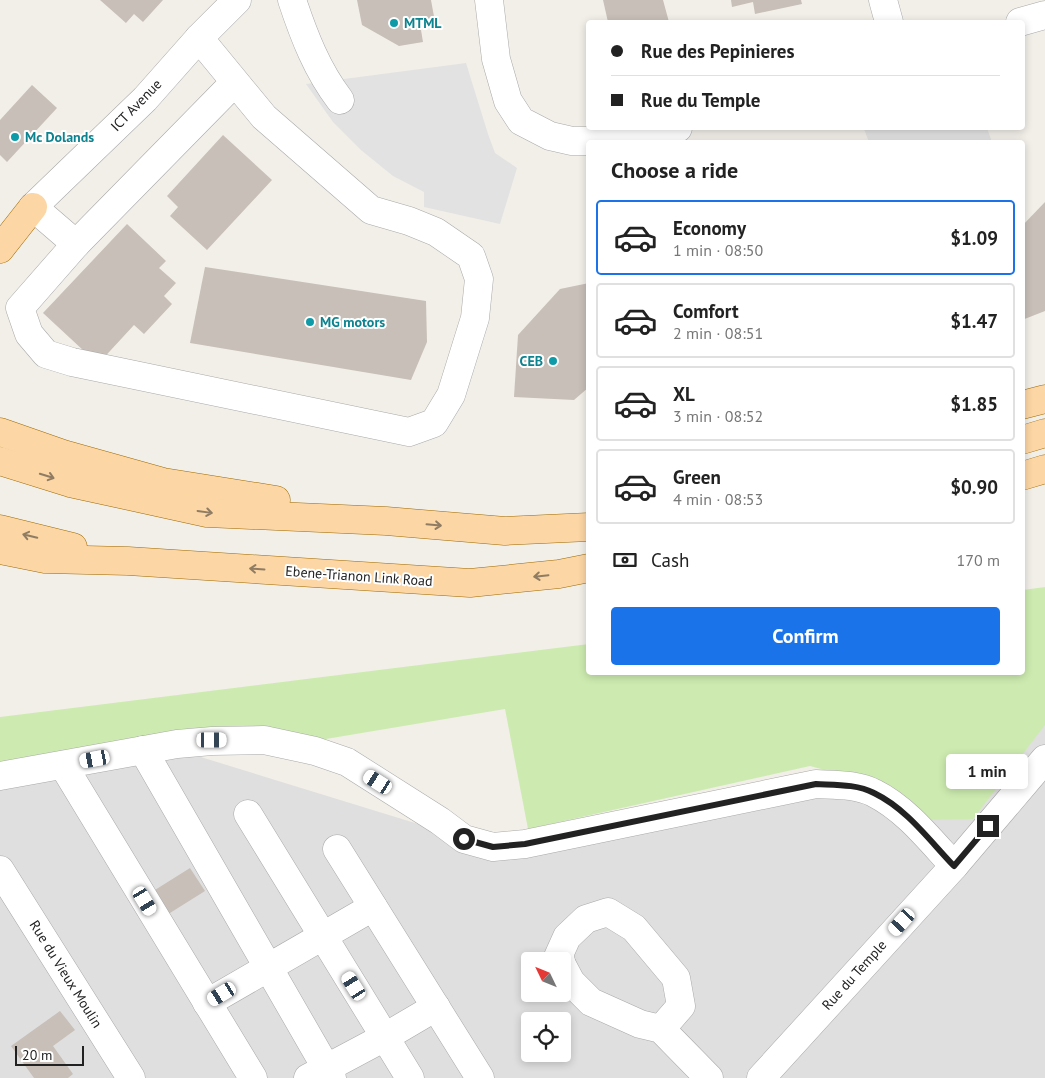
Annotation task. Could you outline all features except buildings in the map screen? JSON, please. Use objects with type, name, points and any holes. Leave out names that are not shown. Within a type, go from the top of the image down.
[{"type":"main road","points":[[0,228],[33,208]]},
{"type":"main road","points":[[0,249],[33,208]]},
{"type":"main road","points":[[1025,404],[1045,398]]},
{"type":"main road","points":[[1025,414],[1045,408]]},
{"type":"main road","points":[[0,413],[25,426],[117,457],[163,482]]},
{"type":"main road","points":[[0,432],[63,454],[163,482],[334,508],[386,521]]},
{"type":"main road","points":[[1025,439],[1045,433]]},
{"type":"main road","points":[[0,461],[70,483],[207,513],[386,521],[505,531],[586,527]]},
{"type":"main road","points":[[1025,475],[1045,468]]},
{"type":"main road","points":[[0,529],[128,560]]},
{"type":"main road","points":[[0,550],[45,559],[128,560]]},
{"type":"main road","name":"Ebene-Trianon Link Road","points":[[128,560],[470,584],[559,574],[586,569]]},
{"type":"street","name":"ICT Avenue","points":[[33,208],[144,99],[199,38],[237,0]]},
{"type":"street","points":[[292,0],[306,40],[327,83],[340,100]]},
{"type":"street","points":[[489,0],[496,59],[508,101],[521,121],[550,136],[572,141],[586,141]]},
{"type":"street","points":[[883,0],[888,20]]},
{"type":"street","points":[[1025,21],[1045,15]]},
{"type":"street","points":[[199,38],[264,117],[371,210],[409,221],[436,232],[471,256],[479,279],[475,318],[451,394],[434,423],[409,432],[72,362],[46,354],[29,334],[20,308],[76,244],[235,82]]},
{"type":"street","points":[[619,140],[646,138],[672,130]]},
{"type":"street","points":[[33,208],[76,244]]},
{"type":"street","points":[[0,776],[143,750],[212,740],[264,740],[315,751],[347,762],[440,821],[464,839],[493,847],[525,844],[816,784],[845,785],[873,792],[904,813],[954,866]]},
{"type":"street","points":[[143,750],[268,967],[322,1075],[436,1007]]},
{"type":"street","name":"Rue du Temple","points":[[761,1078],[954,866],[1045,759]]},
{"type":"street","points":[[63,765],[253,1078]]},
{"type":"street","points":[[248,814],[410,1078]]},
{"type":"street","points":[[337,849],[480,1078]]},
{"type":"street","name":"Rue du Vieux Moulin","points":[[0,870],[131,1078]]},
{"type":"street","points":[[207,1003],[373,907]]},
{"type":"street","points":[[560,952],[567,937],[586,919],[608,912],[634,928],[676,978],[681,1006],[661,1029]]},
{"type":"street","points":[[571,982],[590,1002],[640,1024],[661,1029],[710,1078]]},
{"type":"shaded area","points":[[466,63],[495,153],[517,168],[500,224],[424,207],[424,192],[393,176],[361,150],[333,122],[306,84]]},
{"type":"shaded area","points":[[864,130],[988,130],[991,140],[868,140]]},
{"type":"shaded area","points":[[1045,717],[1045,1078],[0,1078],[0,781],[152,742],[493,847]]},
{"type":"green space","points":[[1045,587],[1045,725],[973,819],[928,820],[894,789],[810,766],[528,829],[505,709],[320,740],[0,768],[0,717],[586,644],[586,675],[1025,675],[1025,590]]},
{"type":"place","name":"MTML","points":[[394,23]]},
{"type":"place","name":"Mc Dolands","points":[[15,137]]},
{"type":"place","name":"MG motors","points":[[310,322]]},
{"type":"place","name":"CEB","points":[[553,361]]},
{"type":"route","points":[[464,839],[493,847],[525,844],[816,784],[845,785],[873,792],[904,813],[954,866],[988,826]]}]
